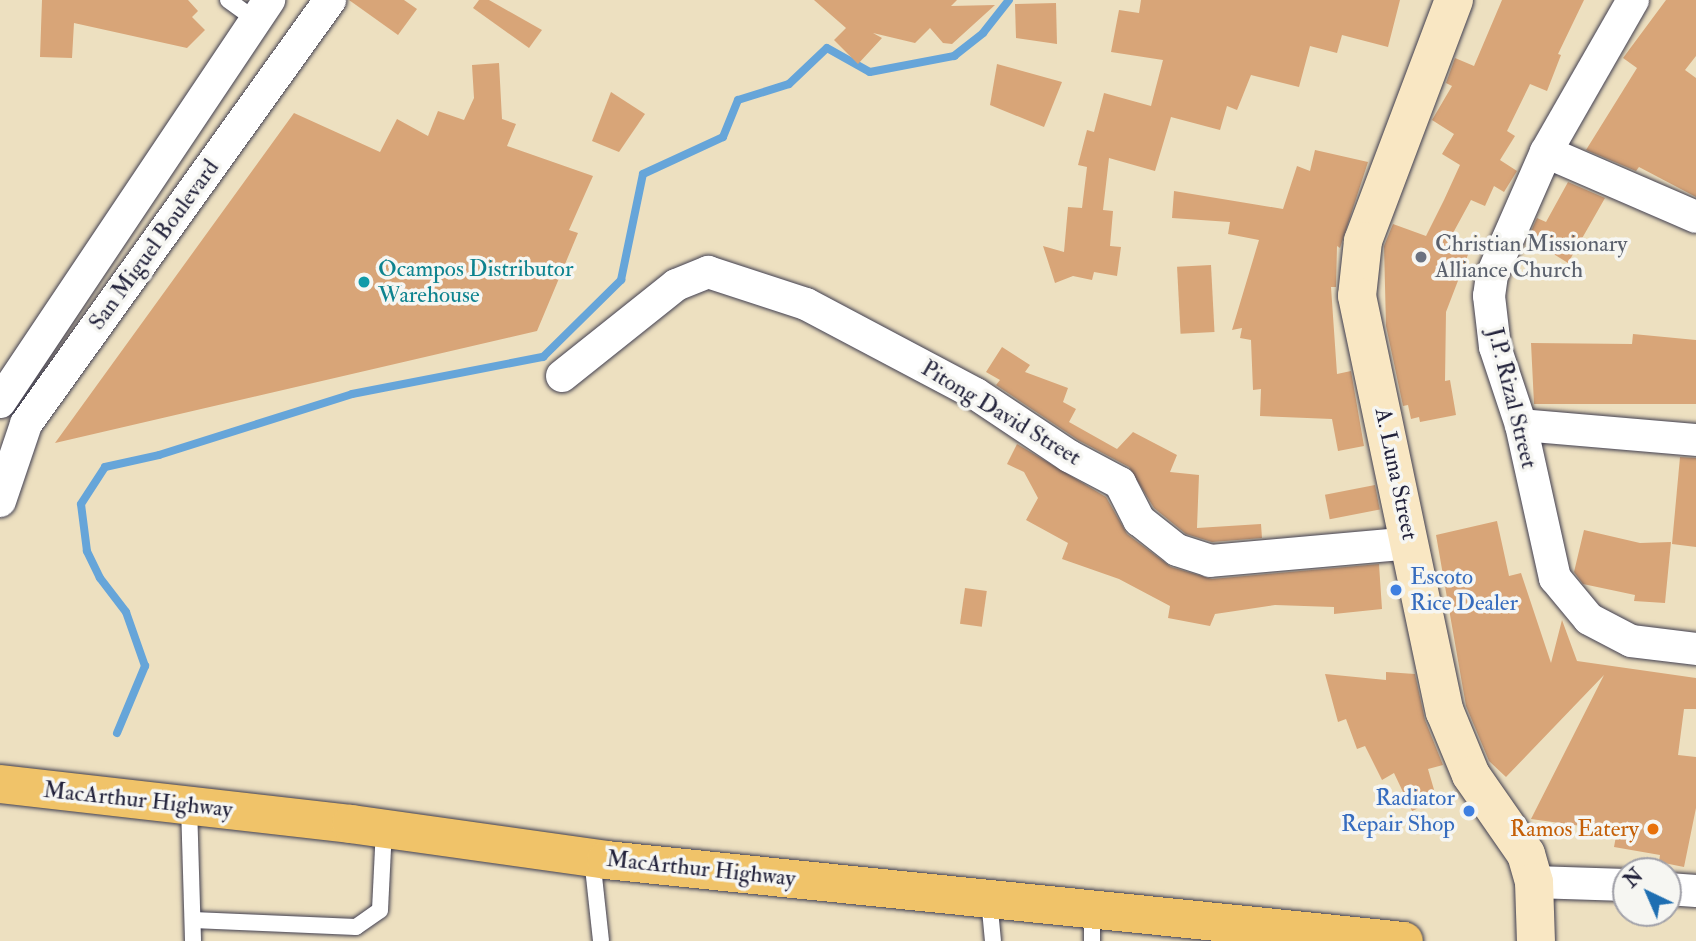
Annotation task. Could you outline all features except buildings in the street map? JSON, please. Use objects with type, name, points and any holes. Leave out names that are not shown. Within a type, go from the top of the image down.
[{"type":"highway","name":"MacArthur Highway","points":[[0,784],[384,829],[592,858],[989,899],[1092,925],[1404,941]]},
{"type":"street","name":"San Miguel Boulevard","points":[[0,501],[26,424],[330,0]]},
{"type":"street","name":"A. Luna Street","points":[[1454,0],[1363,241],[1357,269],[1357,296],[1454,741],[1483,794],[1526,855],[1534,882],[1536,941]]},
{"type":"street","name":"J.P. Rizal Street","points":[[1633,0],[1546,152],[1492,275],[1489,296],[1495,346],[1521,425],[1549,561],[1566,592],[1589,619],[1631,641],[1696,649]]},
{"type":"street","points":[[262,9],[300,43]]},
{"type":"street","name":"San Miguel Boulevard","points":[[0,402],[157,171],[262,9]]},
{"type":"street","points":[[1546,152],[1696,217]]},
{"type":"street","points":[[157,171],[192,190]]},
{"type":"street","name":"Pitong David Street","points":[[562,376],[676,285],[708,272],[806,304],[976,394],[1069,456],[1120,484],[1139,520],[1177,550],[1210,561],[1410,543]]},
{"type":"street","points":[[1521,425],[1696,440]]},
{"type":"street","points":[[1534,882],[1612,885]]},
{"type":"lane","points":[[228,0],[262,9]]},
{"type":"lane","points":[[189,805],[193,941]]},
{"type":"lane","points":[[193,919],[356,927],[380,909],[384,829]]},
{"type":"lane","points":[[592,858],[601,941]]},
{"type":"lane","points":[[989,899],[993,941]]},
{"type":"waterway","points":[[117,733],[145,666],[126,612],[100,578],[87,551],[81,504],[105,467],[159,455],[352,394],[543,357],[621,280],[643,174],[723,137],[738,100],[789,84],[827,48],[870,72],[954,56],[983,33],[1009,0]]},
{"type":"place","name":"Christian Missionary Alliance Church","points":[[1421,257]]},
{"type":"place","name":"Ocampos Distributor Warehouse","points":[[364,282]]},
{"type":"place","name":"Escoto Rice Dealer","points":[[1396,590]]},
{"type":"place","name":"Radiator Repair Shop","points":[[1469,811]]},
{"type":"place","name":"Ramos Eatery","points":[[1653,829]]}]
